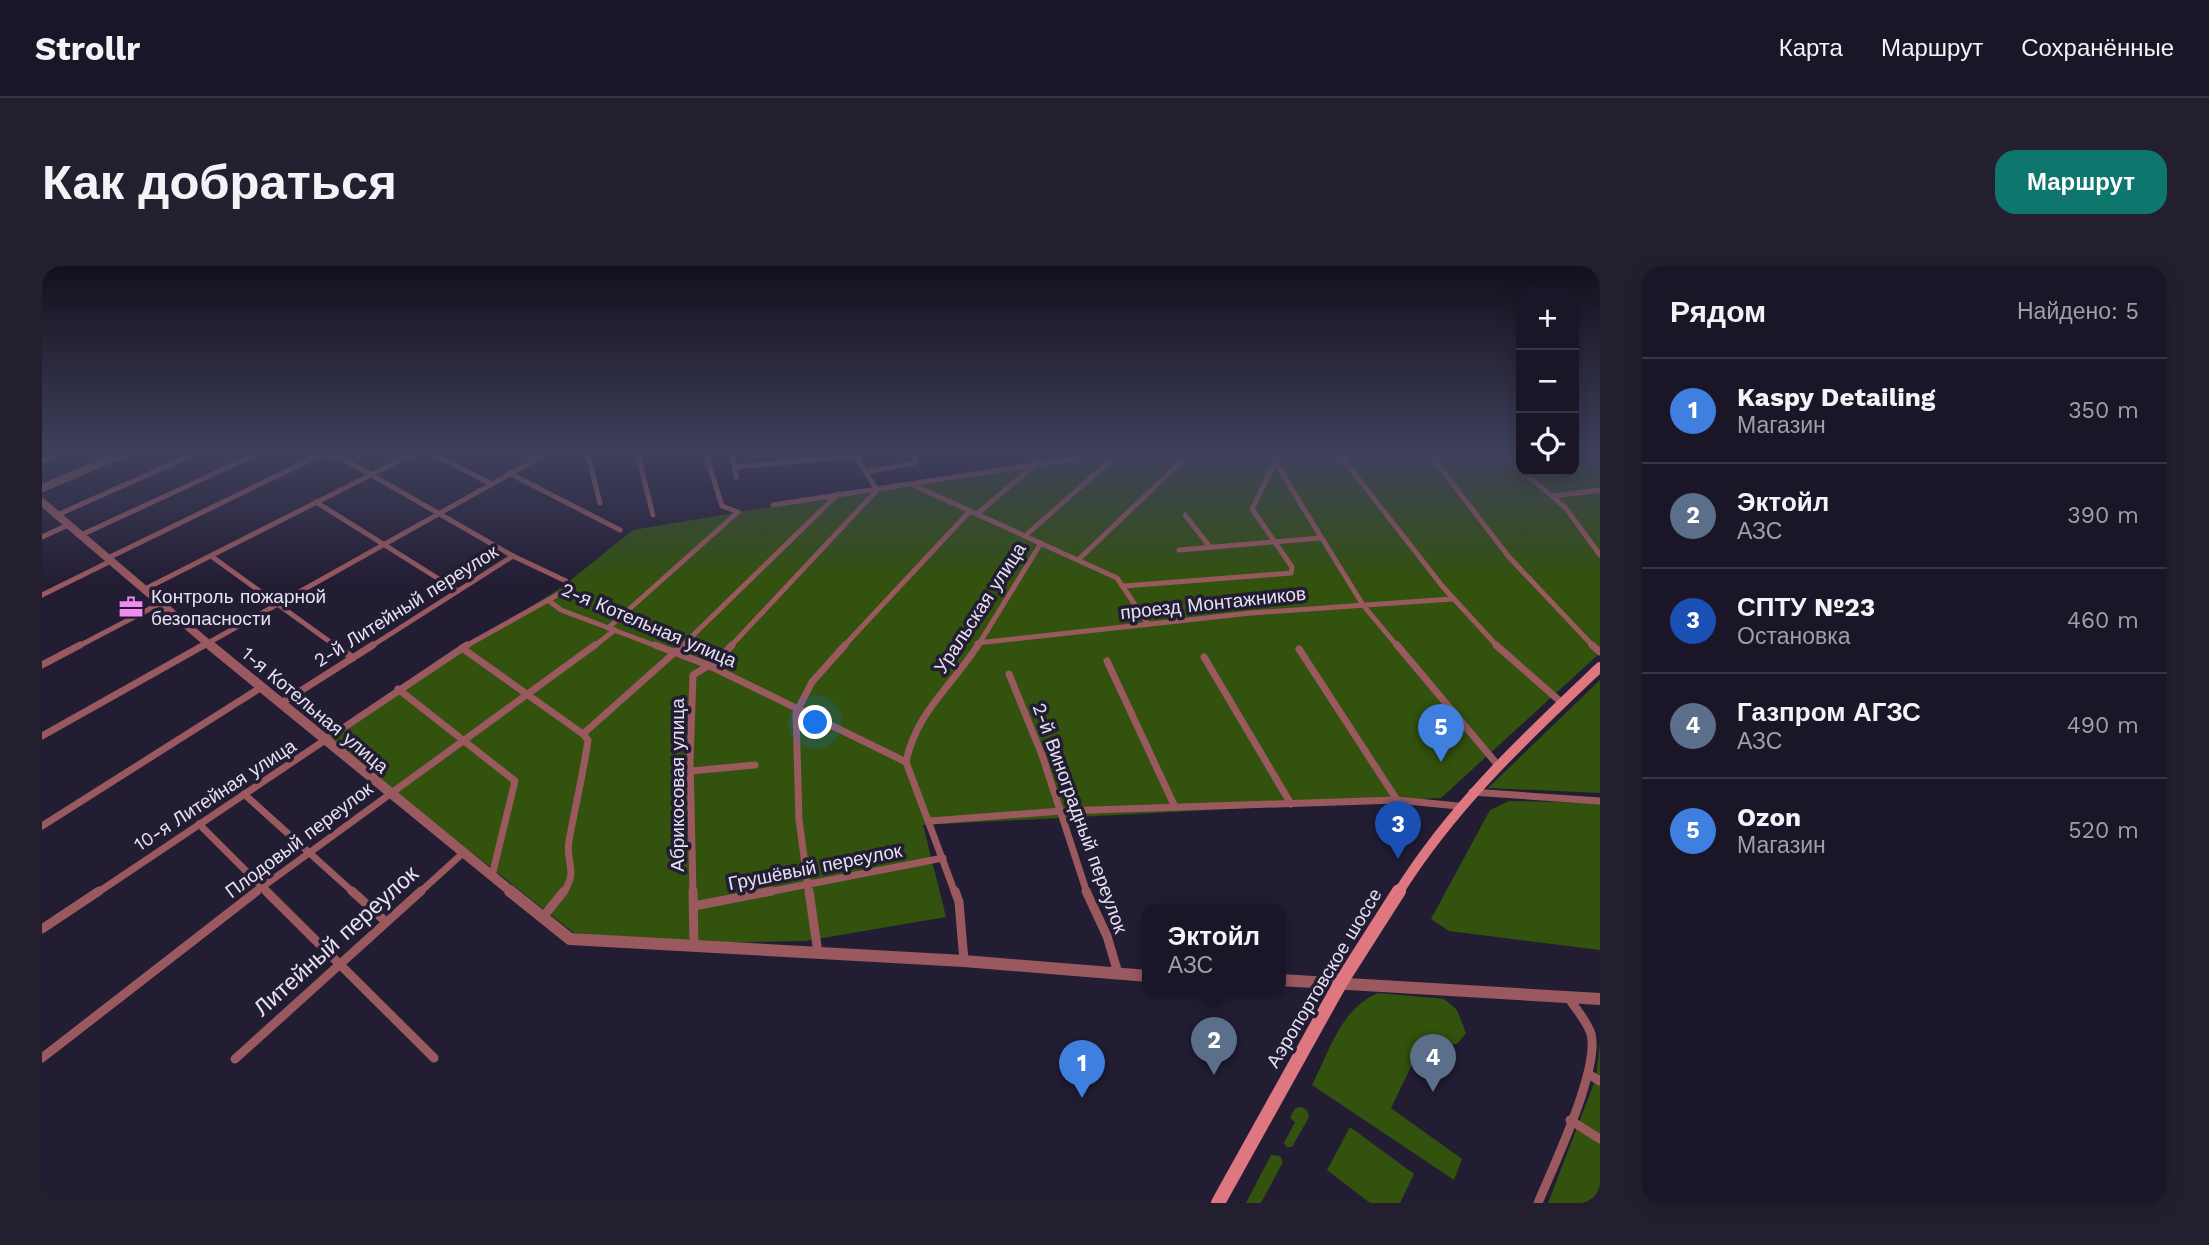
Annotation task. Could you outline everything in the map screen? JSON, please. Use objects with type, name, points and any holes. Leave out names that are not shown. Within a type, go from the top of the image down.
[{"type":"main road","name":"Аэропортовское шоссе","points":[[1218,1203],[1340,982],[1412,870],[1458,806],[1497,764],[1600,667]]},
{"type":"street","points":[[57,515],[100,496]]},
{"type":"street","points":[[80,535],[166,496]]},
{"type":"street","points":[[42,595],[235,496]]},
{"type":"street","points":[[145,589],[329,496]]},
{"type":"street","name":"2-я Котельная улица","points":[[410,496],[513,556],[566,581],[568,589],[548,600],[561,610],[708,665],[799,708],[874,749],[906,762]]},
{"type":"street","points":[[42,736],[470,496]]},
{"type":"street","points":[[553,496],[620,530]]},
{"type":"street","points":[[598,496],[600,503]]},
{"type":"street","points":[[648,496],[653,515]]},
{"type":"street","name":"Плодовый переулок","points":[[42,1058],[147,979],[159,964],[388,793],[528,695],[612,629],[738,512],[722,506],[719,496]]},
{"type":"street","points":[[773,505],[828,496]]},
{"type":"street","points":[[583,734],[676,652],[836,496]]},
{"type":"street","name":"Абрикосовая улица","points":[[694,946],[691,771],[693,675],[718,660],[872,496]]},
{"type":"street","points":[[936,496],[1117,578],[1148,624]]},
{"type":"street","points":[[818,953],[797,793],[795,740],[799,708],[812,682],[864,622],[974,513],[996,496]]},
{"type":"street","points":[[1025,536],[1070,496]]},
{"type":"street","points":[[1078,560],[1145,496]]},
{"type":"street","points":[[1124,586],[1291,573],[1292,567],[1252,509],[1258,496]]},
{"type":"street","points":[[1295,496],[1363,606],[1497,764]]},
{"type":"street","points":[[1372,496],[1452,599],[1519,671],[1562,703]]},
{"type":"street","points":[[1460,496],[1564,620],[1600,652]]},
{"type":"street","points":[[1553,496],[1600,555]]},
{"type":"street","name":"1-я Котельная улица","points":[[42,502],[280,705],[570,940],[694,946]]},
{"type":"street","points":[[316,502],[458,591]]},
{"type":"street","points":[[1185,515],[1210,547]]},
{"type":"street","points":[[42,537],[68,524]]},
{"type":"street","points":[[1179,550],[1320,538]]},
{"type":"street","name":"Уральская улица","points":[[906,762],[911,737],[932,703],[959,675],[1041,543]]},
{"type":"street","points":[[211,556],[353,658]]},
{"type":"street","name":"2-й Литейный переулок","points":[[280,705],[513,556]]},
{"type":"street","name":"проезд Монтажников","points":[[977,643],[1251,613],[1452,599]]},
{"type":"street","name":"10-я Литейная улица","points":[[42,929],[325,741],[398,689],[462,648],[548,600]]},
{"type":"street","points":[[42,665],[161,603]]},
{"type":"street","points":[[462,648],[588,740],[568,845],[573,872],[566,889],[542,917]]},
{"type":"street","points":[[1299,649],[1397,800]]},
{"type":"street","points":[[1204,657],[1291,804]]},
{"type":"street","points":[[1107,661],[1175,807]]},
{"type":"street","name":"2-й Виноградный переулок","points":[[1009,674],[1062,810],[1085,889],[1107,936],[1118,974]]},
{"type":"street","points":[[42,826],[260,688]]},
{"type":"street","points":[[398,689],[515,781],[492,876]]},
{"type":"street","points":[[906,762],[958,902],[964,961]]},
{"type":"street","points":[[691,771],[755,765]]},
{"type":"street","points":[[1471,792],[1600,801]]},
{"type":"street","points":[[244,794],[385,921]]},
{"type":"street","points":[[930,821],[1062,810],[1397,800],[1458,806]]},
{"type":"street","points":[[199,824],[341,962],[434,1058]]},
{"type":"street","name":"Литейный переулок","points":[[235,1059],[463,853]]},
{"type":"street","name":"Грушёвый переулок","points":[[694,906],[943,858]]},
{"type":"street","points":[[694,946],[964,961],[1142,976]]},
{"type":"street","points":[[1286,980],[1600,999]]},
{"type":"street","points":[[1538,1203],[1597,1045],[1567,996]]},
{"type":"street","points":[[1588,1074],[1600,1081]]},
{"type":"street","points":[[1570,1120],[1600,1139]]},
{"type":"green space","points":[[836,496],[1600,496],[1600,653],[1441,798],[923,825],[946,917],[805,941],[702,943],[574,933],[327,738],[562,587],[633,530]]},
{"type":"green space","points":[[1600,680],[1600,793],[1488,788]]},
{"type":"green space","points":[[1509,801],[1600,803],[1600,950],[1449,931],[1431,919],[1490,810]]},
{"type":"green space","points":[[1378,993],[1444,999],[1457,1010],[1466,1033],[1457,1044],[1421,1046],[1391,1108],[1462,1159],[1454,1180],[1312,1085],[1345,1020],[1365,1000]]},
{"type":"green space","points":[[1600,1043],[1600,1203],[1548,1203],[1596,1078]]},
{"type":"green space","points":[[1295,1108],[1307,1110],[1309,1117],[1292,1147],[1287,1147],[1284,1143],[1295,1122],[1290,1118]]},
{"type":"green space","points":[[1350,1127],[1414,1174],[1400,1203],[1370,1203],[1327,1170]]},
{"type":"green space","points":[[1271,1155],[1280,1156],[1283,1162],[1261,1203],[1246,1203]]},
{"type":"place","name":"Контроль пожарной безопасности","points":[[131,607]]},
{"type":"place","name":"Ozon","points":[[1441,762]]},
{"type":"place","name":"СПТУ №23","points":[[1398,859]]},
{"type":"place","name":"Эктойл","points":[[1214,1075]]},
{"type":"place","name":"Газпром АГЗС","points":[[1433,1092]]},
{"type":"place","name":"Kaspy Detailing","points":[[1082,1098]]}]
